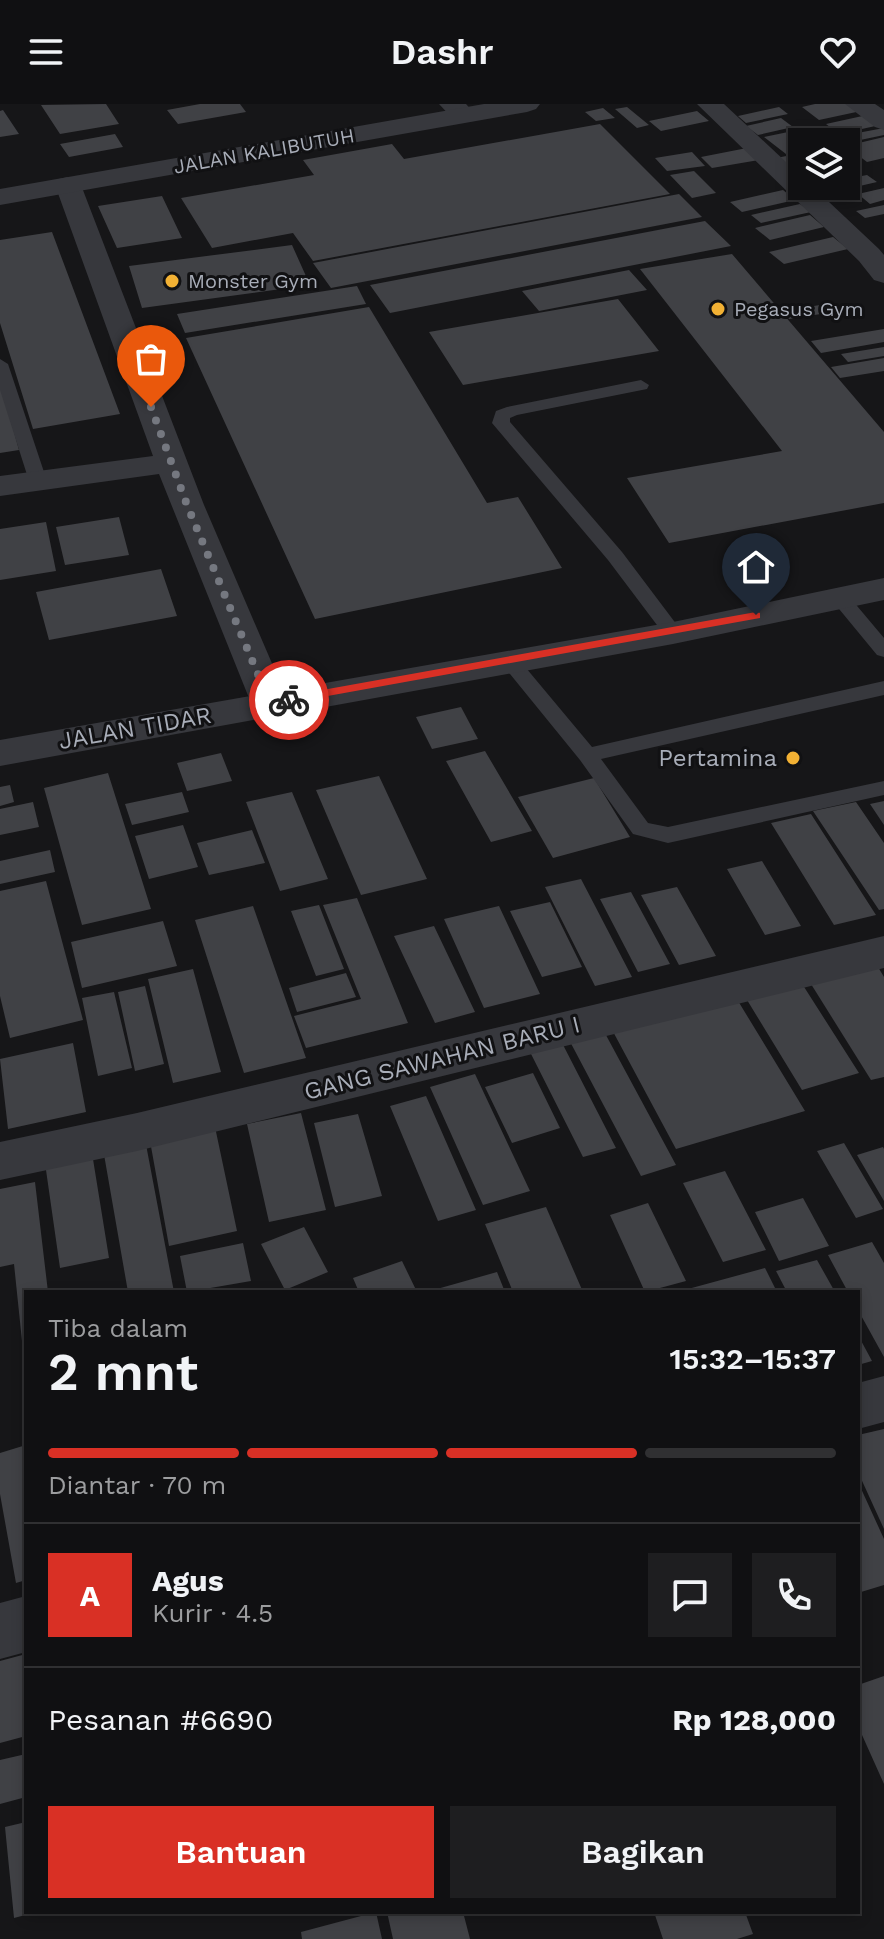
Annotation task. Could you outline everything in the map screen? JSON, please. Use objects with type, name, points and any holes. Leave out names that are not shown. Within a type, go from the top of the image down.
[{"type":"street","name":"JALAN KALIBUTUH","points":[[0,197],[458,110],[527,104]]},
{"type":"street","points":[[710,104],[869,255],[884,274]]},
{"type":"street","points":[[858,104],[884,122]]},
{"type":"street","points":[[68,185],[171,463],[270,703]]},
{"type":"street","points":[[0,486],[171,463]]},
{"type":"street","name":"JALAN TIDAR","points":[[0,753],[673,633],[884,589]]},
{"type":"street","name":"GANG SAWAHAN BARU I","points":[[0,1161],[137,1132],[884,952]]},
{"type":"street","points":[[860,1405],[884,1399]]},
{"type":"street","points":[[0,1631],[24,1625]]},
{"type":"lane","points":[[0,364],[38,481]]},
{"type":"lane","points":[[641,385],[513,411],[502,415],[501,423],[615,556],[673,633]]},
{"type":"lane","points":[[840,598],[884,651]]},
{"type":"lane","points":[[509,660],[587,755],[641,829],[668,835],[884,788]]},
{"type":"lane","points":[[587,755],[884,688]]},
{"type":"building","points":[[106,104],[119,124],[60,134],[41,105]]},
{"type":"building","points":[[200,104],[240,104],[246,112],[178,124],[167,110]]},
{"type":"building","points":[[852,104],[861,111],[819,120],[802,107]]},
{"type":"building","points":[[627,107],[649,125],[637,128],[615,109]]},
{"type":"building","points":[[779,107],[788,114],[746,123],[738,116]]},
{"type":"building","points":[[603,108],[615,118],[596,121],[585,112]]},
{"type":"building","points":[[3,110],[19,134],[0,137],[0,111]]},
{"type":"building","points":[[697,111],[709,121],[661,131],[649,121]]},
{"type":"building","points":[[867,115],[880,125],[860,129],[831,128],[826,124]]},
{"type":"building","points":[[781,118],[793,127],[758,135],[746,126]]},
{"type":"building","points":[[600,124],[670,194],[313,261],[293,233],[212,248],[181,198],[314,175],[303,160],[392,144],[404,159]]},
{"type":"building","points":[[884,128],[884,135],[860,140],[860,132]]},
{"type":"building","points":[[788,132],[788,154],[786,154],[764,137]]},
{"type":"building","points":[[115,134],[123,147],[69,157],[60,144]]},
{"type":"building","points":[[884,137],[884,158],[867,162],[860,157],[860,143]]},
{"type":"building","points":[[747,148],[759,160],[712,168],[701,157]]},
{"type":"building","points":[[692,152],[705,166],[667,171],[655,158]]},
{"type":"building","points":[[788,156],[788,168],[776,158]]},
{"type":"building","points":[[694,171],[716,193],[692,198],[670,175]]},
{"type":"building","points":[[867,175],[877,182],[860,186],[860,176]]},
{"type":"building","points":[[884,188],[884,200],[870,204],[860,194]]},
{"type":"building","points":[[783,190],[788,194],[788,200],[795,200],[742,212],[730,202]]},
{"type":"building","points":[[679,194],[702,217],[331,288],[313,263]]},
{"type":"building","points":[[162,196],[182,238],[117,248],[98,206]]},
{"type":"building","points":[[800,204],[811,212],[761,223],[751,215]]},
{"type":"building","points":[[884,205],[884,214],[865,218],[856,211]]},
{"type":"building","points":[[810,215],[824,227],[770,240],[755,228]]},
{"type":"building","points":[[705,221],[731,246],[390,313],[370,285]]},
{"type":"building","points":[[52,232],[120,414],[33,429],[0,323],[0,240]]},
{"type":"building","points":[[833,237],[848,249],[784,264],[769,252]]},
{"type":"building","points":[[292,245],[310,285],[142,308],[129,266]]},
{"type":"building","points":[[732,254],[884,432],[884,503],[669,543],[627,478],[782,451],[640,269]]},
{"type":"building","points":[[629,270],[647,290],[539,311],[522,291]]},
{"type":"building","points":[[357,286],[366,304],[185,333],[177,314]]},
{"type":"building","points":[[618,299],[659,351],[463,385],[429,332]]},
{"type":"building","points":[[820,305],[827,313],[789,319],[783,311]]},
{"type":"building","points":[[369,307],[487,503],[518,497],[562,568],[315,619],[186,338]]},
{"type":"building","points":[[884,329],[884,342],[821,353],[811,341]]},
{"type":"building","points":[[884,347],[884,356],[848,362],[841,354]]},
{"type":"building","points":[[884,358],[884,371],[840,378],[831,367]]},
{"type":"building","points":[[0,381],[19,450],[0,453]]},
{"type":"building","points":[[119,517],[129,555],[65,565],[56,527]]},
{"type":"building","points":[[46,522],[56,571],[0,580],[0,529]]},
{"type":"building","points":[[161,569],[177,616],[49,640],[36,592]]},
{"type":"building","points":[[461,707],[478,739],[432,749],[416,717]]},
{"type":"building","points":[[485,751],[532,831],[491,842],[446,761]]},
{"type":"building","points":[[221,753],[232,781],[187,791],[177,763]]},
{"type":"building","points":[[108,773],[151,909],[82,925],[44,788]]},
{"type":"building","points":[[379,776],[427,879],[361,895],[316,790]]},
{"type":"building","points":[[594,778],[630,837],[553,858],[518,797]]},
{"type":"building","points":[[10,785],[14,802],[0,806],[0,787]]},
{"type":"building","points":[[182,792],[189,812],[132,825],[125,804]]},
{"type":"building","points":[[292,792],[328,879],[280,891],[246,802]]},
{"type":"building","points":[[884,801],[884,825],[870,804]]},
{"type":"building","points":[[33,802],[39,827],[0,835],[0,809]]},
{"type":"building","points":[[856,802],[884,843],[884,909],[879,910],[813,811]]},
{"type":"building","points":[[811,814],[876,915],[834,925],[771,823]]},
{"type":"building","points":[[183,825],[198,867],[149,879],[135,836]]},
{"type":"building","points":[[252,830],[265,863],[209,875],[197,843]]},
{"type":"building","points":[[50,850],[55,872],[0,884],[0,861]]},
{"type":"building","points":[[762,861],[801,926],[765,935],[727,869]]},
{"type":"building","points":[[581,879],[632,977],[595,986],[545,887]]},
{"type":"building","points":[[46,881],[83,1020],[10,1038],[0,996],[0,891]]},
{"type":"building","points":[[677,887],[716,956],[679,965],[641,895]]},
{"type":"building","points":[[631,892],[670,964],[638,972],[600,899]]},
{"type":"building","points":[[357,898],[408,1023],[306,1048],[294,1016],[361,999],[323,905]]},
{"type":"building","points":[[550,902],[582,967],[542,977],[510,911]]},
{"type":"building","points":[[319,905],[344,969],[316,976],[291,911]]},
{"type":"building","points":[[253,906],[306,1058],[244,1073],[195,920]]},
{"type":"building","points":[[499,906],[540,994],[484,1008],[444,919]]},
{"type":"building","points":[[163,921],[177,966],[82,988],[71,942]]},
{"type":"building","points":[[434,926],[475,1012],[435,1023],[394,936]]},
{"type":"building","points":[[878,967],[884,977],[884,1077],[871,1080],[811,984]]},
{"type":"building","points":[[193,969],[221,1072],[173,1083],[148,979]]},
{"type":"building","points":[[346,973],[356,997],[297,1012],[289,988]]},
{"type":"building","points":[[799,979],[859,1073],[802,1090],[744,995]]},
{"type":"building","points":[[145,986],[164,1064],[135,1071],[118,992]]},
{"type":"building","points":[[732,991],[805,1111],[676,1149],[610,1026]]},
{"type":"building","points":[[114,992],[132,1068],[98,1076],[82,998]]},
{"type":"building","points":[[600,1024],[676,1165],[641,1176],[566,1034]]},
{"type":"building","points":[[559,1037],[616,1148],[583,1157],[527,1046]]},
{"type":"building","points":[[73,1043],[86,1112],[8,1129],[0,1059]]},
{"type":"building","points":[[533,1073],[560,1128],[512,1143],[485,1087]]},
{"type":"building","points":[[475,1074],[530,1191],[483,1205],[430,1087]]},
{"type":"building","points":[[426,1096],[476,1210],[438,1221],[390,1106]]},
{"type":"building","points":[[301,1113],[326,1210],[269,1222],[247,1124]]},
{"type":"building","points":[[358,1114],[382,1196],[335,1207],[314,1123]]},
{"type":"building","points":[[215,1127],[237,1231],[169,1246],[150,1141]]},
{"type":"building","points":[[144,1134],[174,1290],[128,1290],[102,1143]]},
{"type":"building","points":[[844,1143],[883,1209],[856,1218],[817,1151]]},
{"type":"building","points":[[884,1149],[884,1201],[857,1155]]},
{"type":"building","points":[[92,1153],[109,1258],[60,1268],[45,1163]]},
{"type":"building","points":[[725,1171],[766,1250],[723,1262],[683,1183]]},
{"type":"building","points":[[35,1182],[48,1290],[24,1290],[22,1341],[14,1264],[0,1267],[0,1189]]},
{"type":"building","points":[[803,1198],[829,1246],[779,1261],[755,1212]]},
{"type":"building","points":[[648,1203],[686,1281],[644,1290],[610,1215]]},
{"type":"building","points":[[546,1207],[582,1290],[512,1290],[485,1224]]},
{"type":"building","points":[[304,1227],[328,1272],[285,1290],[261,1244]]},
{"type":"building","points":[[872,1242],[884,1263],[884,1357],[860,1314],[860,1290],[847,1290],[828,1255]]},
{"type":"building","points":[[243,1243],[251,1281],[187,1290],[180,1256]]},
{"type":"building","points":[[817,1260],[834,1290],[786,1290],[776,1271]]},
{"type":"building","points":[[402,1261],[416,1290],[358,1290],[353,1278]]},
{"type":"building","points":[[765,1268],[776,1290],[689,1290]]},
{"type":"building","points":[[497,1272],[504,1290],[438,1290]]},
{"type":"building","points":[[860,1339],[872,1361],[860,1364]]},
{"type":"building","points":[[884,1429],[884,1529],[860,1476],[860,1435]]},
{"type":"building","points":[[24,1446],[24,1581],[16,1583],[0,1494],[0,1453]]},
{"type":"building","points":[[860,1486],[884,1539],[884,1585],[861,1592]]},
{"type":"building","points":[[24,1655],[24,1737],[0,1743],[0,1661]]},
{"type":"building","points":[[884,1676],[884,1784],[860,1730],[860,1684]]},
{"type":"building","points":[[24,1754],[24,1798],[0,1804],[0,1760]]},
{"type":"building","points":[[24,1822],[24,1914],[29,1914],[14,1918],[5,1827]]},
{"type":"building","points":[[376,1914],[382,1939],[302,1939],[301,1932]]},
{"type":"building","points":[[387,1914],[464,1914],[470,1939],[393,1939]]},
{"type":"building","points":[[655,1914],[746,1914],[753,1934],[737,1939],[663,1939]]},
{"type":"way so far","points":[[151,407],[187,505],[270,703],[289,700]]},
{"type":"place","name":"Monster Gym","points":[[172,281]]},
{"type":"place","name":"Pegasus Gym","points":[[718,309]]},
{"type":"place","name":"Pertamina","points":[[793,758]]},
{"type":"route","points":[[289,700],[673,633],[756,615]]}]
